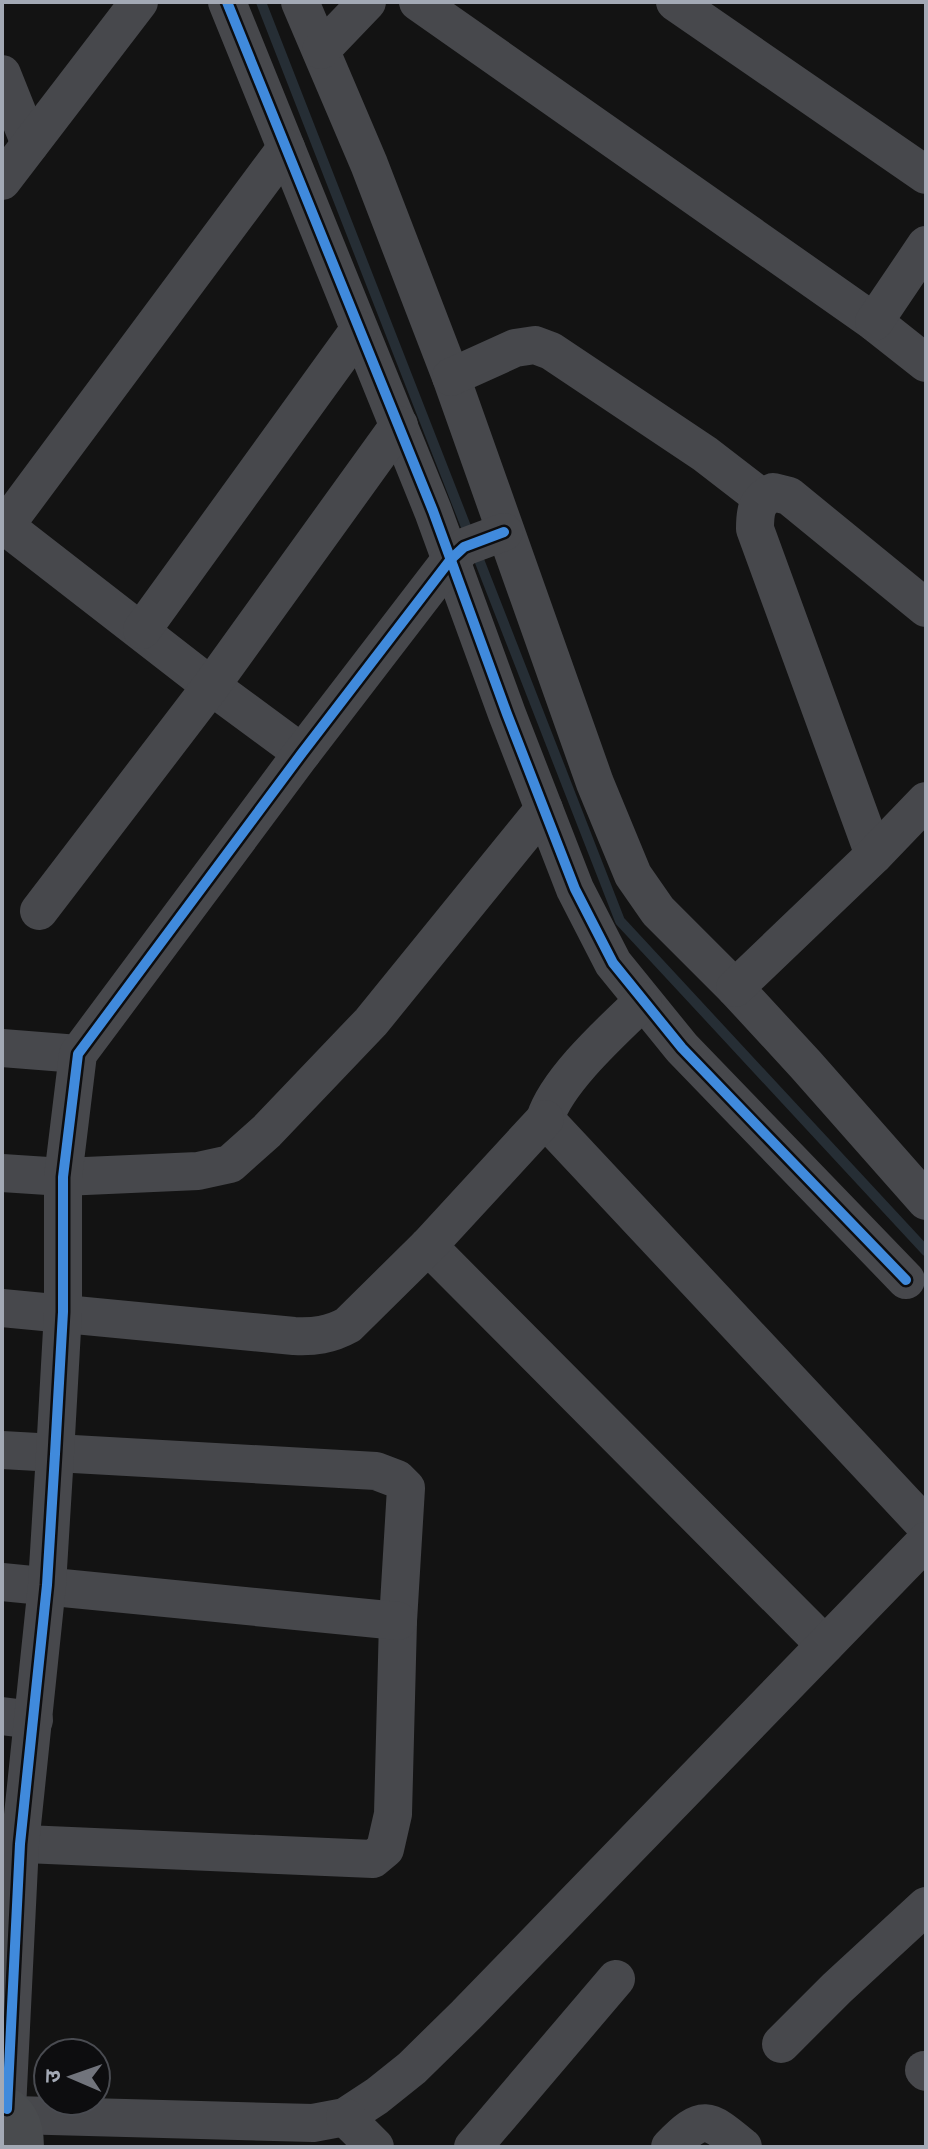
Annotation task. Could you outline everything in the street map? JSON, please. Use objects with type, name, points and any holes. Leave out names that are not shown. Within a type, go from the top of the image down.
[{"type":"street","points":[[2,181],[139,2]]},
{"type":"street","points":[[227,2],[399,425],[475,545],[595,783],[613,963],[682,1048],[906,1280]]},
{"type":"street","points":[[300,2],[369,164],[451,377],[475,545],[544,809],[607,888],[658,911],[735,988],[926,1201]]},
{"type":"street","points":[[321,50],[367,2]]},
{"type":"street","points":[[418,2],[874,322],[926,363]]},
{"type":"street","points":[[675,2],[926,175]]},
{"type":"street","points":[[2,74],[30,144]]},
{"type":"street","points":[[286,148],[3,524],[302,753]]},
{"type":"street","points":[[874,322],[926,245]]},
{"type":"street","points":[[142,630],[359,330]]},
{"type":"street","points":[[451,377],[515,348],[535,345],[551,351],[705,454],[762,498]]},
{"type":"street","points":[[39,911],[211,686],[399,425]]},
{"type":"street","points":[[874,855],[755,529],[755,511],[762,498],[773,492],[789,496],[926,608]]},
{"type":"street","points":[[475,545],[302,753],[78,1054],[63,1177],[63,1312],[47,1585],[18,1718],[11,1843],[11,2120],[313,2123],[345,2117],[412,2068],[466,2015],[926,1541]]},
{"type":"street","points":[[735,988],[926,801]]},
{"type":"street","points":[[2,1173],[63,1177],[198,1171],[230,1164],[267,1131],[371,1022],[544,809]]},
{"type":"street","points":[[2,1308],[314,1337],[335,1332],[348,1325],[428,1246],[545,1119],[550,1103],[585,1061],[643,1001]]},
{"type":"street","points":[[2,1048],[78,1054]]},
{"type":"street","points":[[545,1119],[926,1526]]},
{"type":"street","points":[[428,1246],[825,1645]]},
{"type":"street","points":[[2,1450],[376,1471],[397,1479],[406,1488],[398,1621],[393,1814],[385,1849],[380,1855],[373,1859],[11,1843]]},
{"type":"street","points":[[2,1582],[398,1621]]},
{"type":"street","points":[[781,2044],[926,1906]]},
{"type":"street","points":[[473,2147],[616,1979]]},
{"type":"street","points":[[345,2117],[375,2147]]},
{"type":"street","points":[[670,2147],[687,2129],[703,2123],[719,2128],[743,2147]]},
{"type":"waterway","points":[[261,2],[470,537]]},
{"type":"waterway","points":[[476,552],[620,921],[926,1251]]},
{"type":"cycle path","points":[[227,2],[433,511],[575,889],[613,963],[682,1048],[906,1280]]},
{"type":"cycle path","points":[[7,2109],[20,1844],[47,1585],[55,1454],[63,1312],[63,1177],[78,1054],[451,559],[464,547],[504,532]]}]
